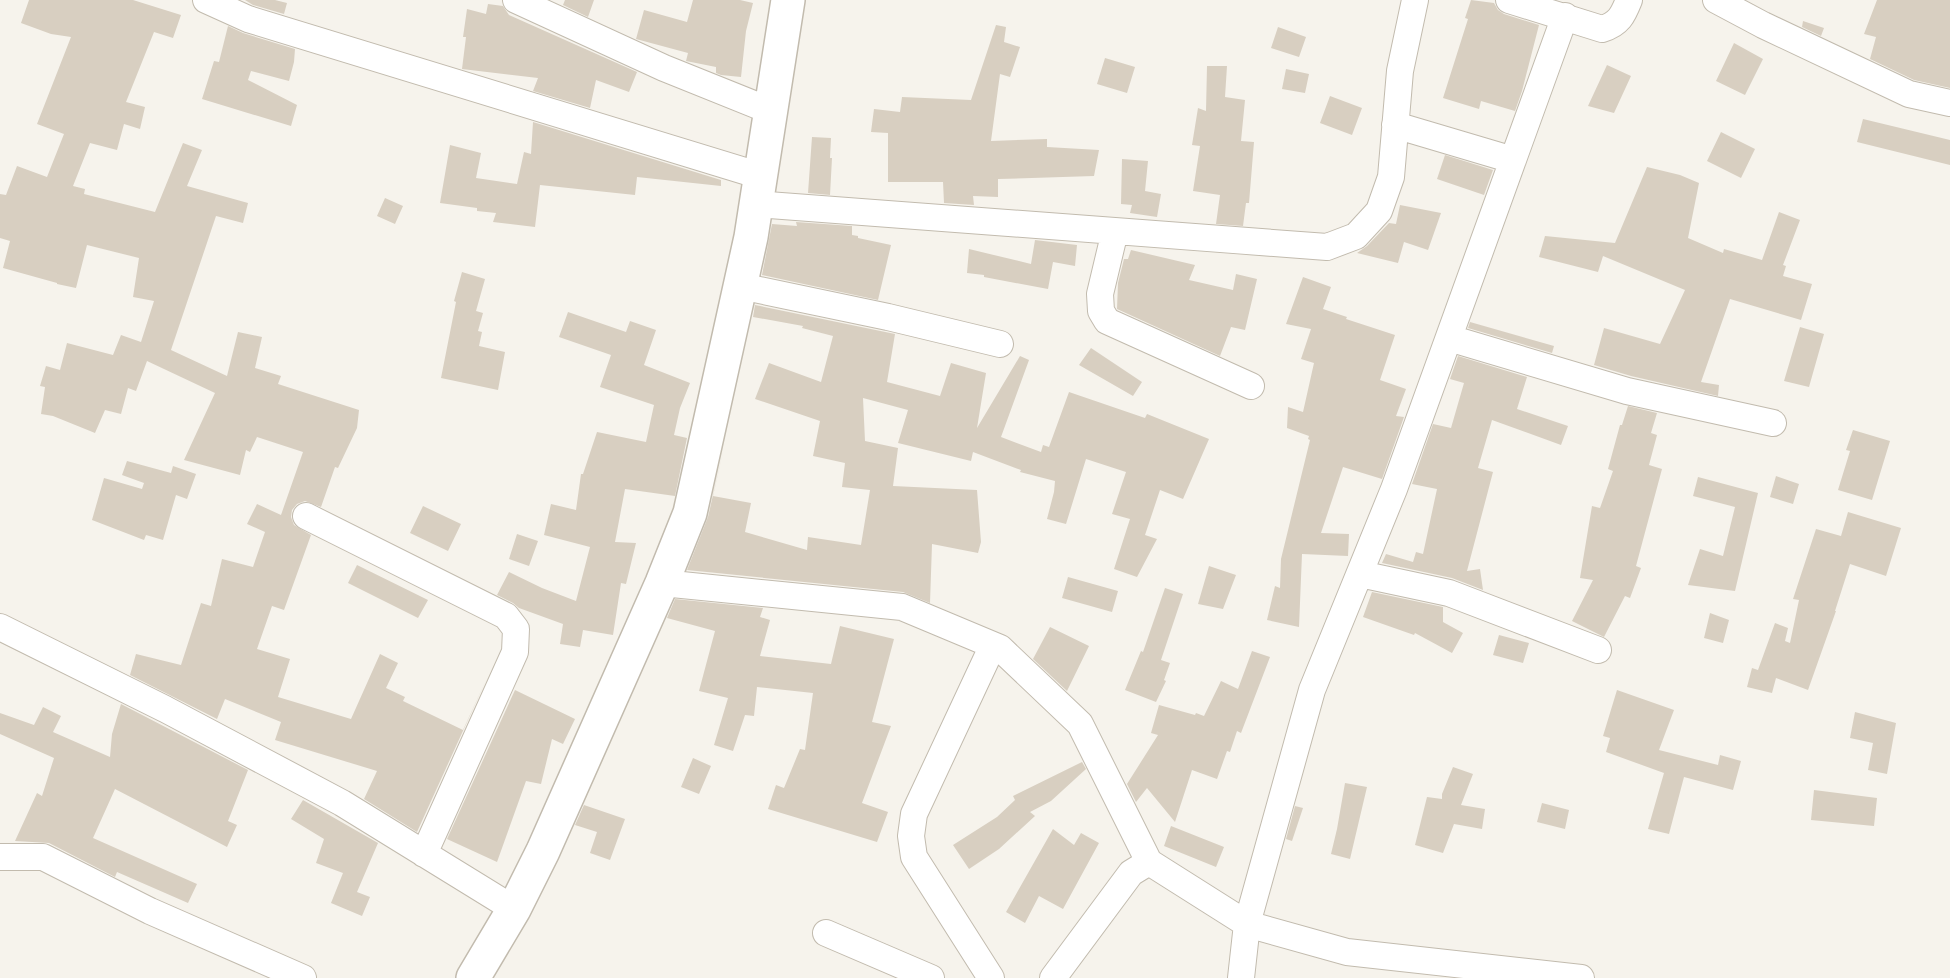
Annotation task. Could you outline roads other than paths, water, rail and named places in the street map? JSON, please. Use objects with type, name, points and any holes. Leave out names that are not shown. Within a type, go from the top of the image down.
[{"type":"street","points":[[206,0],[248,19],[759,190],[1115,231],[1327,247],[1356,236],[1379,211],[1391,177],[1400,71],[1415,0]]},
{"type":"street","points":[[516,0],[664,68],[771,111]]},
{"type":"street","points":[[473,978],[514,909],[543,851],[662,583],[690,513],[759,190],[788,0]]},
{"type":"street","points":[[1509,0],[1602,29],[1612,26],[1622,18],[1629,0]]},
{"type":"street","points":[[1716,0],[1763,25],[1909,94],[1950,103]]},
{"type":"street","points":[[1241,978],[1247,924],[1312,690],[1394,489],[1565,16]]},
{"type":"street","points":[[1395,125],[1513,160]]},
{"type":"street","points":[[1115,231],[1100,294],[1101,311],[1107,321],[1251,386]]},
{"type":"street","points":[[740,286],[888,317],[1000,344]]},
{"type":"street","points":[[1449,338],[1627,391],[1773,423]]},
{"type":"street","points":[[306,516],[506,616],[516,629],[515,652],[424,854]]},
{"type":"street","points":[[1359,574],[1449,593],[1598,650]]},
{"type":"street","points":[[662,583],[902,607],[1000,648],[1080,724],[1149,862],[1247,924],[1347,952],[1581,978]]},
{"type":"street","points":[[0,627],[165,709],[332,798],[514,909]]},
{"type":"street","points":[[991,978],[914,857],[911,836],[914,814],[993,645]]},
{"type":"street","points":[[0,857],[43,857],[260,970],[303,978]]},
{"type":"street","points":[[1053,978],[1131,873],[1149,862]]},
{"type":"street","points":[[826,933],[931,978]]}]
